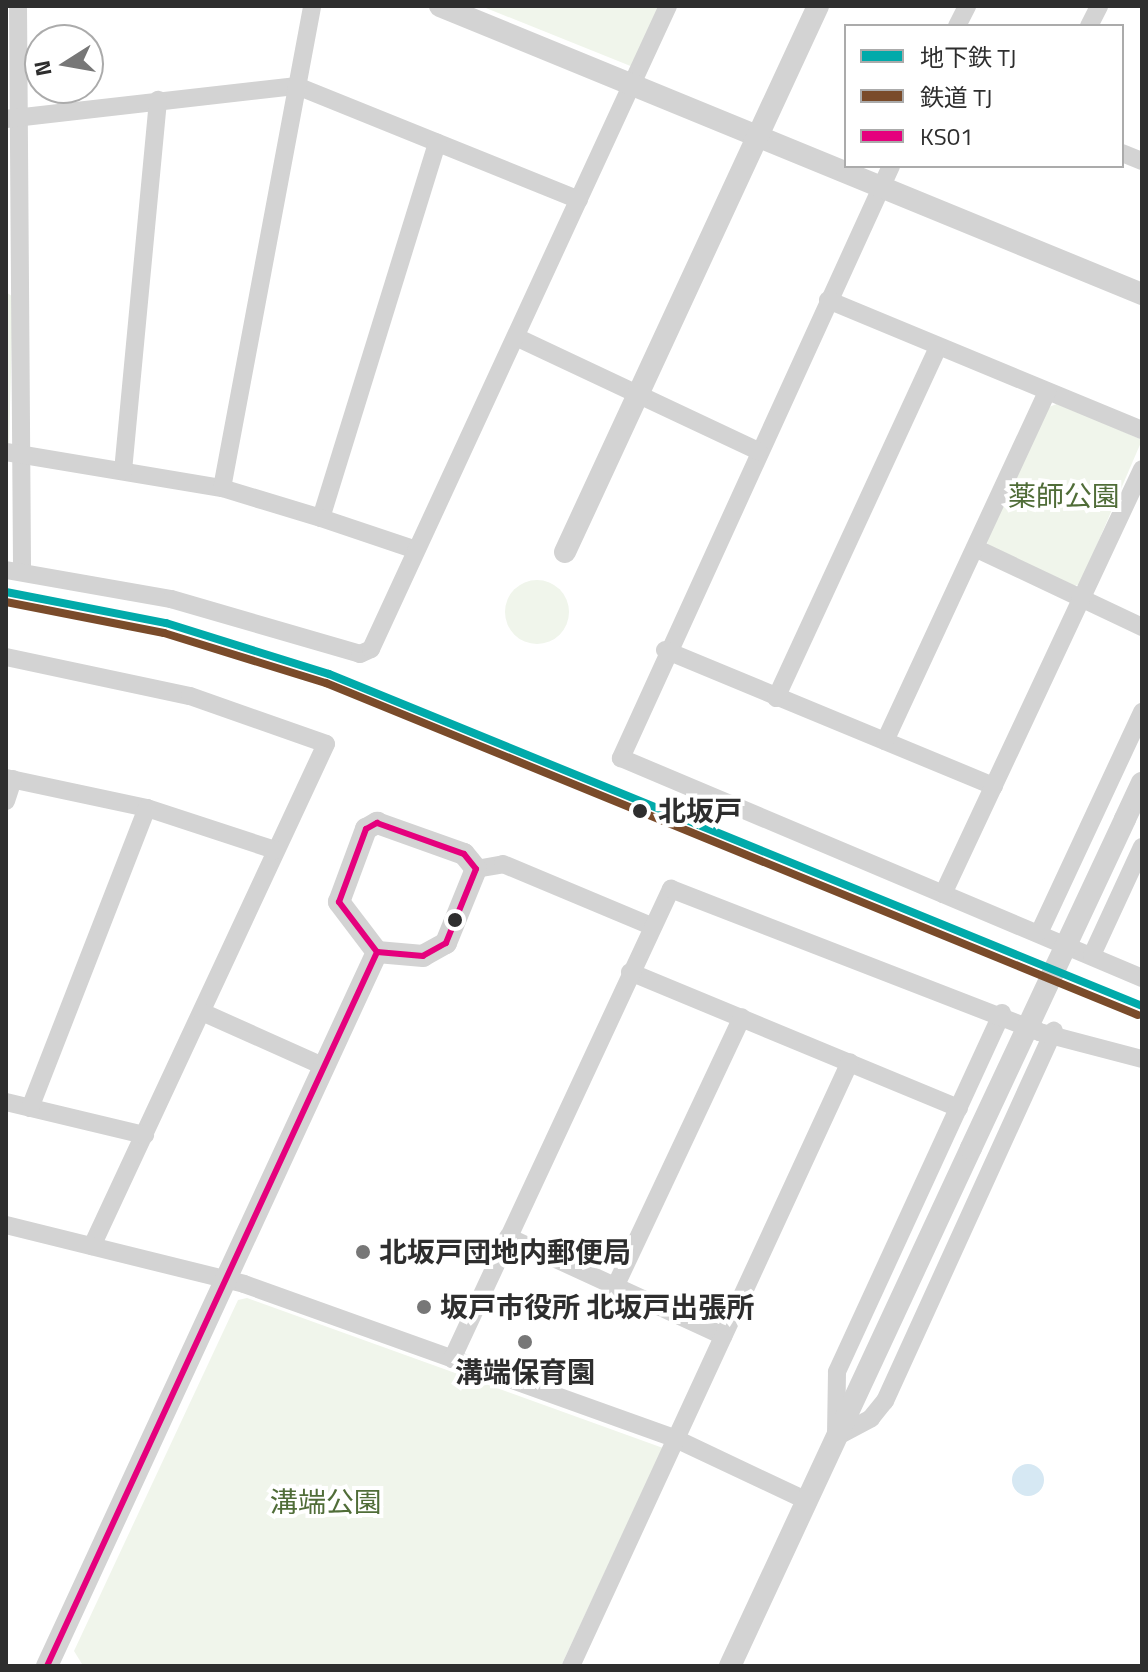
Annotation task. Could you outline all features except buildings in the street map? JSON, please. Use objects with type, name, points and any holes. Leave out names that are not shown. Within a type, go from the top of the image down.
[{"type":"street","points":[[18,6],[12,117],[14,571],[171,599],[360,654],[371,649],[668,6]]},
{"type":"street","points":[[222,488],[312,6]]},
{"type":"street","points":[[440,6],[1142,294]]},
{"type":"street","points":[[565,552],[818,6]]},
{"type":"street","points":[[958,24],[967,6]]},
{"type":"street","points":[[1090,24],[1099,6]]},
{"type":"street","points":[[12,117],[297,86],[579,200]]},
{"type":"street","points":[[123,471],[158,100]]},
{"type":"street","points":[[321,518],[437,143]]},
{"type":"street","points":[[890,168],[621,746],[625,762],[1040,931],[1142,978]]},
{"type":"street","points":[[828,300],[1142,430]]},
{"type":"street","points":[[516,337],[758,451]]},
{"type":"street","points":[[776,698],[938,348]]},
{"type":"street","points":[[885,741],[1047,392]]},
{"type":"street","points":[[14,452],[222,488],[416,550]]},
{"type":"street","points":[[943,894],[1142,469]]},
{"type":"street","points":[[975,548],[1142,627]]},
{"type":"street","points":[[665,650],[994,786]]},
{"type":"street","points":[[6,657],[190,696],[326,744],[92,1246]]},
{"type":"street","points":[[1040,931],[1142,712]]},
{"type":"street","points":[[6,801],[10,778],[147,808],[275,850]]},
{"type":"street","points":[[730,1666],[1142,783]]},
{"type":"street","points":[[30,1108],[147,808]]},
{"type":"street","points":[[371,824],[464,854],[476,869],[446,943],[423,956],[377,952],[339,902],[371,824]]},
{"type":"street","points":[[1092,955],[1142,848]]},
{"type":"street","points":[[476,869],[503,864],[651,926]]},
{"type":"street","points":[[452,1359],[651,926],[677,887],[1002,1013],[1142,1059]]},
{"type":"street","points":[[47,1666],[377,952]]},
{"type":"street","points":[[630,972],[959,1108]]},
{"type":"street","points":[[202,1012],[325,1067]]},
{"type":"street","points":[[836,1437],[837,1372],[1002,1013]]},
{"type":"street","points":[[615,1287],[742,1017]]},
{"type":"street","points":[[836,1437],[871,1418],[885,1401],[1054,1031]]},
{"type":"street","points":[[571,1666],[850,1062]]},
{"type":"street","points":[[6,1102],[145,1135]]},
{"type":"street","points":[[6,1225],[227,1278],[676,1439],[807,1501]]},
{"type":"street","points":[[508,1237],[723,1336]]},
{"type":"green space","points":[[481,6],[661,6],[633,67]]},
{"type":"green space","points":[[6,292],[13,297],[9,444],[6,443]]},
{"type":"green space","name":"薬師公園","points":[[1059,403],[1142,440],[1080,584],[1072,587],[988,548],[987,540],[1049,407]]},
{"type":"green space","points":[[537,580],[560,589],[569,612],[560,635],[537,644],[514,635],[505,612],[514,589]]},
{"type":"green space","name":"溝端公園","points":[[247,1298],[663,1448],[561,1666],[82,1664],[74,1651],[238,1300]]},
{"type":"water","points":[[1028,1464],[1040,1468],[1044,1480],[1040,1492],[1028,1496],[1016,1492],[1012,1480],[1016,1468]]},
{"type":"metro line","name":"TJ","points":[[6,592],[166,623],[329,674],[1142,1006]]},
{"type":"rail line","name":"TJ","points":[[6,602],[164,633],[326,683],[1138,1015]]},
{"type":"transit line","name":"KS01","points":[[377,823],[464,854],[476,869],[446,943],[423,956],[377,952],[339,902],[366,829],[377,823]]},
{"type":"transit line","name":"KS01","points":[[47,1666],[377,952]]},
{"type":"place","name":"北坂戸","points":[[640,811]]},
{"type":"place","name":"北坂戸団地内郵便局","points":[[363,1252]]},
{"type":"place","name":"坂戸市役所 北坂戸出張所","points":[[424,1307]]},
{"type":"place","name":"溝端保育園","points":[[525,1342]]}]
